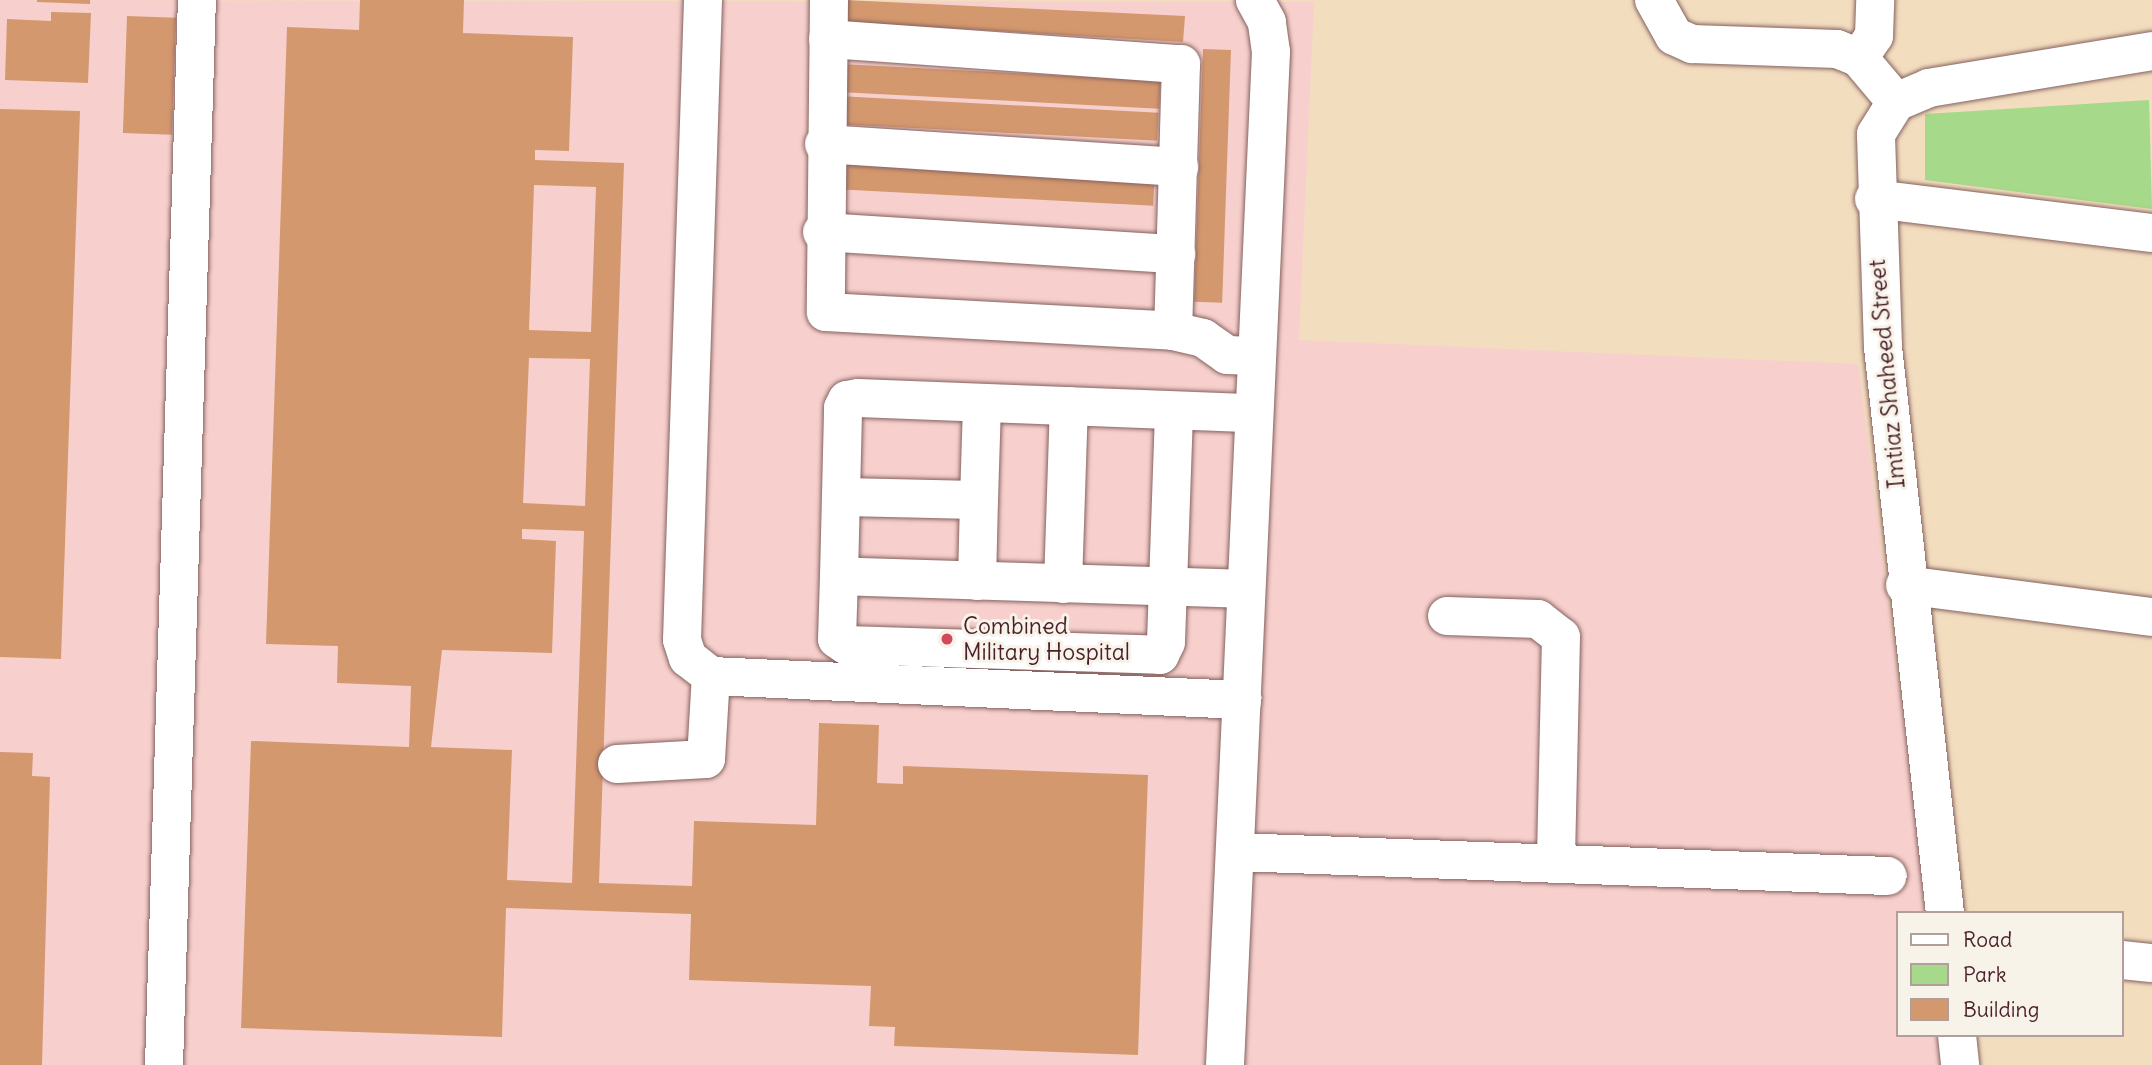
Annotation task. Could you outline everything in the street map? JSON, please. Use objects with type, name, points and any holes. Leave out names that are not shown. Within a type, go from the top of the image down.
[{"type":"street","points":[[164,1065],[197,0]]},
{"type":"street","points":[[703,0],[682,640],[688,658],[711,676],[1242,700]]},
{"type":"street","points":[[828,0],[821,232],[823,307],[831,316],[1173,331],[1203,338],[1227,355],[1254,356]]},
{"type":"street","points":[[1225,1065],[1236,852],[1254,356],[1270,52],[1267,22],[1255,0]]},
{"type":"street","points":[[1654,0],[1674,36],[1692,44],[1838,49],[1859,58],[1896,102],[1929,88],[2152,51]]},
{"type":"street","points":[[1859,58],[1874,36],[1875,0]]},
{"type":"street","points":[[828,39],[1176,60],[1183,68],[1173,331]]},
{"type":"street","name":"Imtiaz Shaheed Street","points":[[1896,102],[1876,134],[1874,199],[1905,585],[1945,911]]},
{"type":"street","points":[[824,144],[1179,167]]},
{"type":"street","points":[[1874,199],[2152,233]]},
{"type":"street","points":[[821,232],[1176,254]]},
{"type":"street","points":[[1174,411],[1166,651],[1154,656],[846,645],[837,639],[847,400],[1253,413]]},
{"type":"street","points":[[977,581],[982,403]]},
{"type":"street","points":[[1063,584],[1069,406]]},
{"type":"street","points":[[842,497],[979,500]]},
{"type":"street","points":[[839,576],[1246,589]]},
{"type":"street","points":[[1905,585],[2152,617]]},
{"type":"street","points":[[1447,616],[1538,619],[1561,638],[1556,861]]},
{"type":"street","points":[[617,764],[706,759],[711,676]]},
{"type":"street","points":[[1236,852],[1556,861],[1888,876]]},
{"type":"street","points":[[2124,960],[2152,964]]},
{"type":"street","points":[[1957,1037],[1960,1065]]},
{"type":"shaded area","name":"Combined Military Hospital","points":[[0,0],[1314,2],[1299,340],[1858,364],[1928,911],[1896,911],[1896,1037],[1944,1037],[1948,1065],[0,1065]]},
{"type":"green space","points":[[2149,100],[2152,209],[1925,180],[1925,114]]},
{"type":"building","points":[[90,0],[90,4],[37,2]]},
{"type":"building","points":[[360,0],[464,0],[463,33],[573,37],[569,151],[535,150],[535,160],[624,163],[599,883],[692,886],[694,821],[816,825],[819,723],[879,725],[877,783],[903,784],[903,766],[1148,775],[1138,1055],[894,1046],[895,1027],[869,1026],[871,986],[689,980],[691,914],[506,908],[502,1037],[241,1028],[251,741],[409,747],[411,686],[337,683],[338,646],[266,644],[287,27],[359,30]],"holes":[[[534,185],[596,187],[591,332],[529,330]],[[529,358],[590,359],[585,506],[523,503]],[[522,529],[584,531],[572,883],[507,880],[512,750],[431,747],[442,650],[552,653],[556,541],[522,539]]]},
{"type":"building","points":[[845,0],[1185,16],[1183,42],[843,22]]},
{"type":"building","points":[[51,12],[91,13],[88,83],[5,80],[7,19],[51,21]]},
{"type":"building","points":[[127,16],[176,18],[172,135],[123,133]]},
{"type":"building","points":[[1203,49],[1231,50],[1222,303],[1194,302]]},
{"type":"building","points":[[840,64],[1161,81],[1159,109],[839,92]]},
{"type":"building","points":[[838,96],[1159,113],[1157,141],[837,124]]},
{"type":"building","points":[[0,109],[80,111],[61,659],[0,657]]},
{"type":"building","points":[[835,161],[1155,178],[1153,206],[834,189]]},
{"type":"building","points":[[0,752],[33,753],[32,776],[50,777],[42,1065],[0,1065]]},
{"type":"place","name":"Combined Military Hospital","points":[[947,639]]}]
